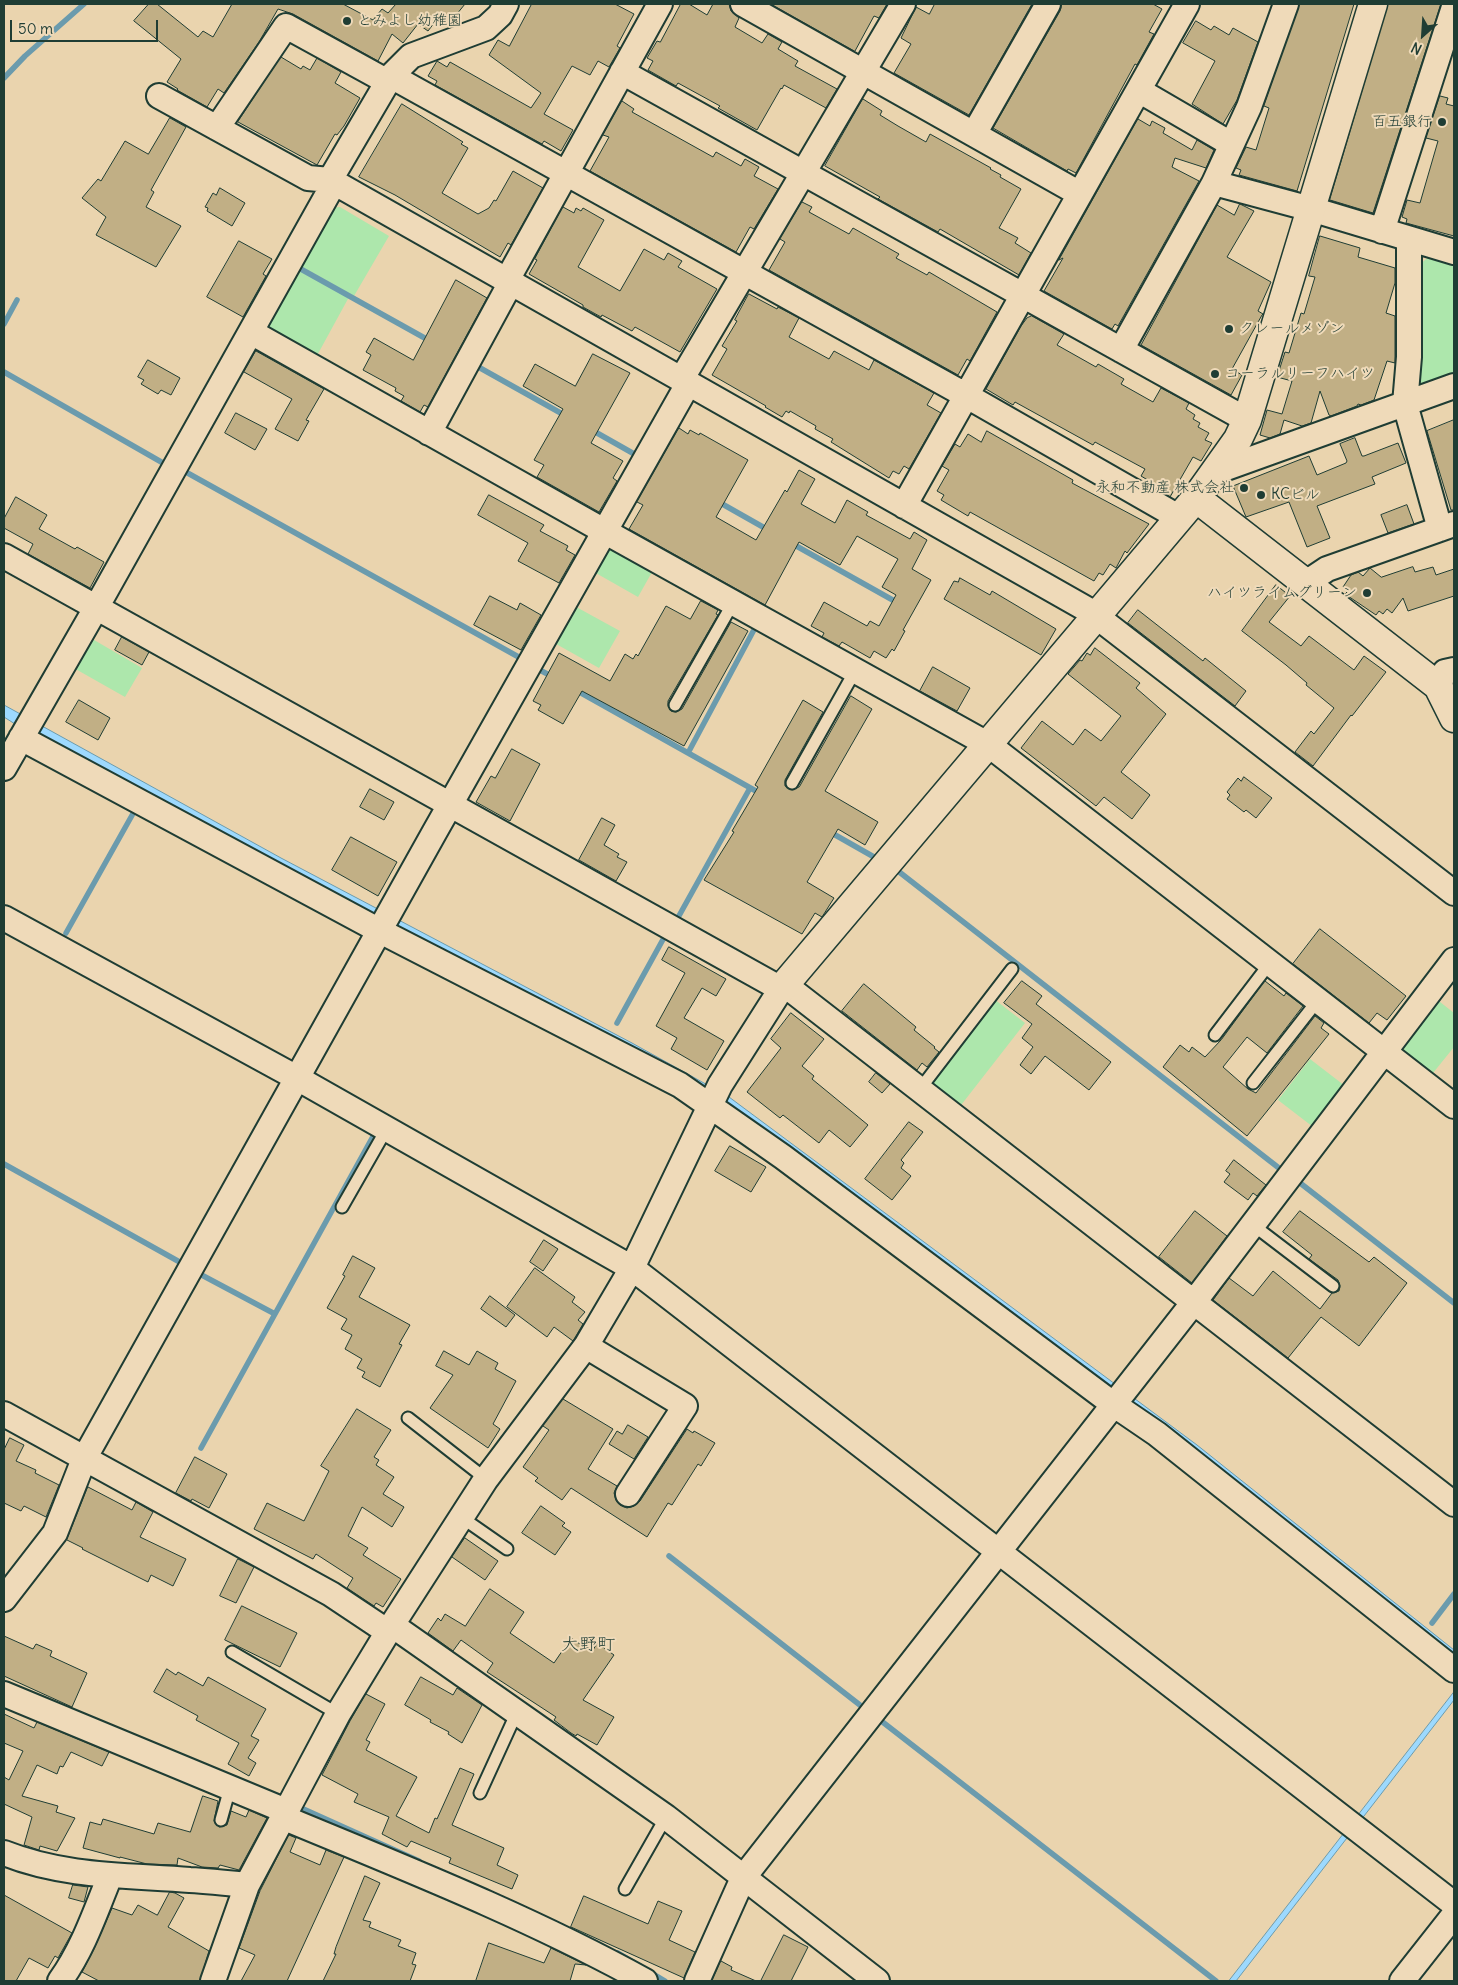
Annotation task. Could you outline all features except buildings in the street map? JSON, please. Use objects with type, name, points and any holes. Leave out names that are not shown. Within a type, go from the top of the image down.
[{"type":"street","points":[[4,768],[251,332],[389,79],[410,56],[486,28],[500,15],[506,4]]},
{"type":"street","points":[[429,432],[566,173],[660,4]]},
{"type":"street","points":[[743,4],[1080,194]]},
{"type":"street","points":[[4,1599],[55,1533],[84,1459],[604,531],[744,272],[903,4]]},
{"type":"street","points":[[974,134],[1048,4]]},
{"type":"street","points":[[904,506],[1140,91],[1187,4]]},
{"type":"street","points":[[1121,350],[1214,183],[1249,106],[1286,4]]},
{"type":"street","points":[[213,1981],[247,1885],[338,1714],[486,1478],[586,1346],[632,1268],[713,1099],[783,987],[1188,508],[1238,439],[1247,420],[1373,4]]},
{"type":"street","points":[[1382,230],[1449,41],[1454,7]]},
{"type":"street","points":[[217,128],[286,26],[566,173],[967,396],[1188,508],[1306,583],[1446,678],[1454,718]]},
{"type":"street","points":[[622,72],[1247,420]]},
{"type":"street","points":[[1140,91],[1231,144]]},
{"type":"street","points":[[159,96],[308,178],[332,182],[1096,615],[1454,893]]},
{"type":"street","points":[[1214,183],[1311,209],[1454,252]]},
{"type":"street","points":[[1306,583],[1326,569],[1447,527],[1405,404],[1409,357],[1409,239]]},
{"type":"street","points":[[251,332],[732,603],[989,745],[1454,1106]]},
{"type":"street","points":[[1215,472],[1454,386]]},
{"type":"street","points":[[4,556],[783,987],[920,1089],[1454,1504]]},
{"type":"street","points":[[26,729],[680,1085],[713,1099],[783,1157],[1118,1397],[1157,1434],[1454,1670]]},
{"type":"street","points":[[4,918],[297,1078],[632,1268],[1454,1904]]},
{"type":"street","points":[[697,1981],[743,1878],[1194,1302],[1454,960]]},
{"type":"street","points":[[586,1346],[685,1406],[628,1494]]},
{"type":"street","points":[[4,1414],[331,1594],[390,1629],[517,1712],[666,1817],[877,1981]]},
{"type":"street","points":[[4,1694],[230,1788],[284,1814],[492,1905],[606,1959],[645,1981]]},
{"type":"street","points":[[4,1853],[29,1863],[110,1876],[247,1885]]},
{"type":"street","points":[[60,1981],[86,1938],[110,1876]]},
{"type":"street","points":[[1402,1981],[1454,1915]]},
{"type":"lane","points":[[675,705],[732,603]]},
{"type":"lane","points":[[792,783],[856,671]]},
{"type":"lane","points":[[1215,1035],[1270,963]]},
{"type":"lane","points":[[920,1089],[1012,969]]},
{"type":"lane","points":[[1253,1083],[1318,1000]]},
{"type":"lane","points":[[342,1207],[386,1130]]},
{"type":"lane","points":[[1253,1225],[1333,1286]]},
{"type":"lane","points":[[408,1418],[486,1478]]},
{"type":"lane","points":[[461,1517],[508,1549]]},
{"type":"lane","points":[[232,1652],[338,1714]]},
{"type":"lane","points":[[480,1793],[517,1712]]},
{"type":"lane","points":[[221,1820],[230,1788]]},
{"type":"lane","points":[[625,1890],[666,1817]]},
{"type":"green space","points":[[340,207],[389,236],[354,296],[297,264],[329,208]]},
{"type":"green space","points":[[1430,256],[1454,263],[1454,380],[1428,388],[1419,382],[1420,264]]},
{"type":"green space","points":[[295,267],[349,297],[314,361],[263,327]]},
{"type":"green space","points":[[603,539],[656,565],[638,597],[587,568]]},
{"type":"green space","points":[[569,603],[620,631],[599,668],[549,640]]},
{"type":"green space","points":[[89,637],[142,668],[125,697],[72,667]]},
{"type":"green space","points":[[1435,998],[1454,1013],[1454,1047],[1429,1078],[1397,1054]]},
{"type":"green space","points":[[994,999],[1025,1023],[958,1109],[927,1085]]},
{"type":"green space","points":[[1310,1059],[1349,1089],[1317,1130],[1278,1100]]},
{"type":"water","points":[[4,705],[281,858],[632,1043],[729,1097],[1197,1445],[1454,1650],[1454,1661],[622,1045],[15,724],[4,717]]},
{"type":"water","points":[[1454,1692],[1454,1700],[1236,1981],[1229,1981]]},
{"type":"waterway","points":[[4,78],[25,56],[84,4]]},
{"type":"waterway","points":[[299,268],[430,341]]},
{"type":"waterway","points":[[4,324],[17,300]]},
{"type":"waterway","points":[[473,364],[566,416]]},
{"type":"waterway","points":[[4,372],[163,463]]},
{"type":"waterway","points":[[590,429],[636,455]]},
{"type":"waterway","points":[[184,471],[524,660]]},
{"type":"waterway","points":[[717,501],[770,531]]},
{"type":"waterway","points":[[791,543],[898,603]]},
{"type":"waterway","points":[[688,753],[756,626]]},
{"type":"waterway","points":[[536,668],[553,677]]},
{"type":"waterway","points":[[574,689],[763,795]]},
{"type":"waterway","points":[[675,923],[750,788]]},
{"type":"waterway","points":[[66,933],[135,810]]},
{"type":"waterway","points":[[830,832],[874,857]]},
{"type":"waterway","points":[[898,871],[1284,1172]]},
{"type":"waterway","points":[[617,1023],[666,934]]},
{"type":"waterway","points":[[201,1448],[376,1131]]},
{"type":"waterway","points":[[4,1164],[185,1265]]},
{"type":"waterway","points":[[1295,1179],[1454,1303]]},
{"type":"waterway","points":[[196,1272],[275,1314]]},
{"type":"waterway","points":[[669,1556],[865,1709]]},
{"type":"waterway","points":[[1432,1623],[1454,1594]]},
{"type":"waterway","points":[[880,1720],[1216,1981]]},
{"type":"waterway","points":[[299,1807],[419,1861]]},
{"type":"waterway","points":[[618,1953],[640,1966]]},
{"type":"waterway","points":[[650,1972],[665,1981]]},
{"type":"place","name":"とみよし幼稚園","points":[[347,21]]},
{"type":"place","name":"百五銀行","points":[[1442,122]]},
{"type":"place","name":"クレールメゾン","points":[[1229,329]]},
{"type":"place","name":"コーラルリーフハイツ","points":[[1215,374]]},
{"type":"place","name":"永和不動産 株式会社","points":[[1244,488]]},
{"type":"place","name":"KCビル","points":[[1261,495]]},
{"type":"place","name":"ハイツライムグリーン","points":[[1367,593]]},
{"type":"district","name":"大野町","points":[[588,1645]]}]
